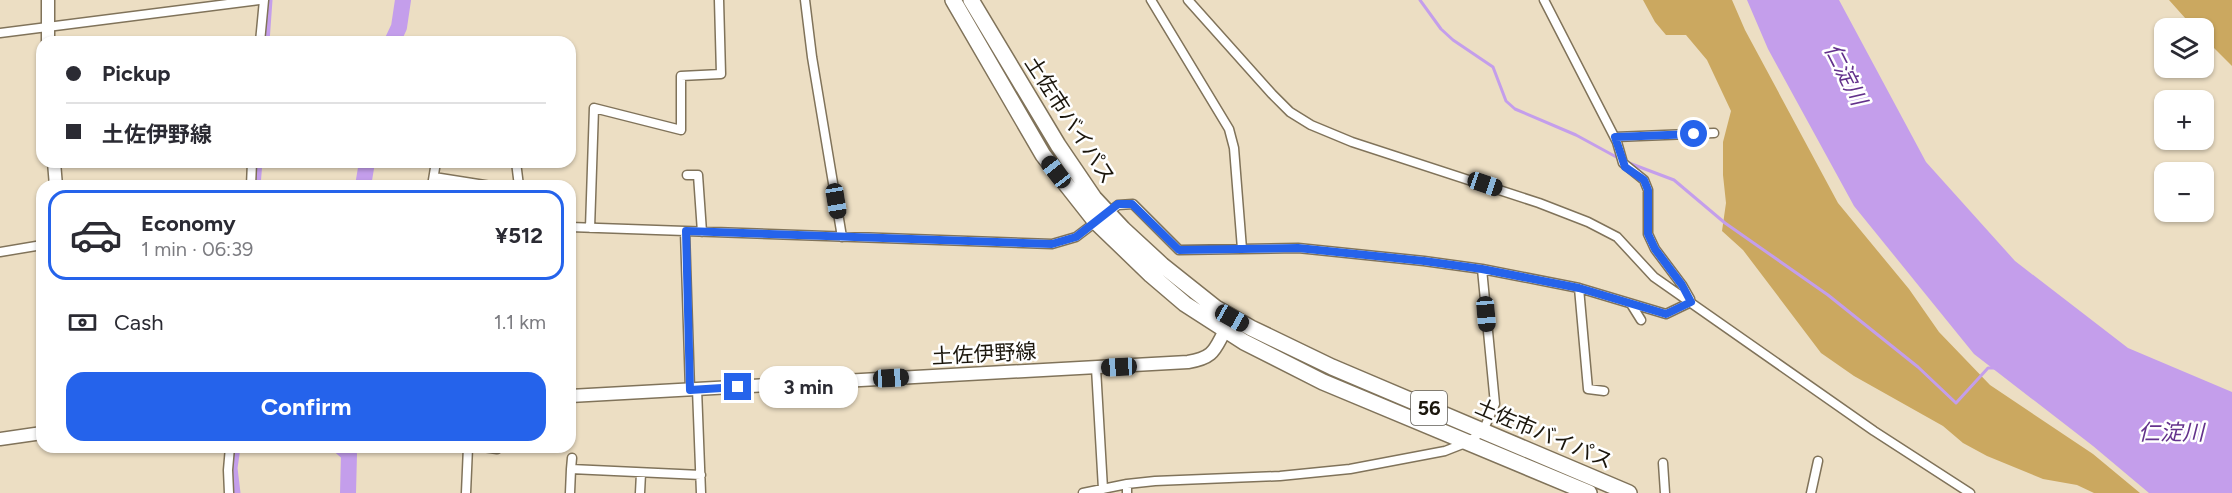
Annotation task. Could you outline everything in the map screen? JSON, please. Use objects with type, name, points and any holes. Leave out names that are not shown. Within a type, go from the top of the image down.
[{"type":"highway","name":"土佐市バイパス","points":[[953,0],[1043,154],[1176,297],[1323,382],[1588,493]]},
{"type":"highway","name":"土佐市バイパス","points":[[971,0],[1101,216]]},
{"type":"highway","name":"土佐市バイパス","points":[[1228,325],[1629,493]]},
{"type":"main road","points":[[48,0],[48,36]]},
{"type":"main road","name":"土佐伊野線","points":[[576,396],[1096,368],[1202,360],[1212,353],[1228,325]]},
{"type":"main road","points":[[0,439],[36,434]]},
{"type":"street","points":[[0,33],[259,0]]},
{"type":"street","points":[[261,36],[264,0]]},
{"type":"street","points":[[590,228],[594,108],[681,130],[681,76],[721,74],[719,0]]},
{"type":"street","points":[[805,0],[812,57],[842,237]]},
{"type":"street","points":[[1152,0],[1229,129],[1234,148],[1242,249]]},
{"type":"street","points":[[1188,0],[1272,94],[1311,125],[1352,142],[1507,192],[1588,222],[1617,237],[1654,277],[1874,431],[1971,493]]},
{"type":"street","points":[[1544,0],[1615,137],[1625,167],[1644,180],[1648,190],[1648,234],[1655,249],[1682,285],[1691,302]]},
{"type":"street","points":[[1615,137],[1714,133]]},
{"type":"street","points":[[687,175],[698,175],[702,231]]},
{"type":"street","points":[[576,227],[1052,244],[1076,237],[1118,204],[1132,204],[1179,250],[1298,248],[1424,261],[1482,269],[1579,288],[1666,314],[1691,302]]},
{"type":"street","points":[[686,231],[693,390],[701,493]]},
{"type":"street","points":[[0,252],[36,246]]},
{"type":"street","points":[[1083,493],[1127,488],[1155,481],[1280,476],[1350,469],[1445,451],[1468,442],[1483,431],[1495,404],[1482,269]]},
{"type":"street","points":[[1579,288],[1588,389],[1604,391]]},
{"type":"street","points":[[1630,304],[1641,320]]},
{"type":"street","points":[[1096,368],[1103,489]]},
{"type":"street","points":[[229,453],[229,493]]},
{"type":"street","points":[[466,493],[468,453]]},
{"type":"street","points":[[570,493],[572,458]]},
{"type":"street","points":[[1811,493],[1818,461]]},
{"type":"street","points":[[1663,463],[1665,493]]},
{"type":"street","points":[[571,469],[701,475]]},
{"type":"street","points":[[640,493],[641,473]]},
{"type":"shaded area","points":[[1643,0],[1732,0],[1745,30],[1838,203],[1909,289],[1939,332],[1990,385],[2093,454],[2140,493],[2094,493],[2077,485],[2043,479],[1987,456],[1963,443],[1943,426],[1854,376],[1821,353],[1743,250],[1722,231],[1726,203],[1723,142],[1731,111],[1707,60],[1686,35],[1666,35],[1655,22]]},
{"type":"shaded area","points":[[2169,0],[2232,0],[2232,66],[2214,48],[2214,18],[2185,18]]},
{"type":"water","name":"仁淀川","points":[[1747,0],[1839,0],[1926,162],[2015,261],[2128,348],[2232,392],[2232,493],[2149,493],[2093,446],[1974,354],[1854,206],[1768,49]]},
{"type":"waterway","points":[[265,36],[268,0]]},
{"type":"waterway","points":[[395,36],[399,27],[403,0]]},
{"type":"waterway","points":[[1420,0],[1441,29],[1453,40],[1493,67],[1506,101],[1515,109],[1576,135],[1620,159]]},
{"type":"waterway","points":[[1629,163],[1674,180],[1725,223],[1828,295],[1918,367],[1956,403],[1988,368],[1996,368]]},
{"type":"waterway","points":[[256,180],[258,168]]},
{"type":"waterway","points":[[364,180],[366,168]]},
{"type":"waterway","points":[[235,453],[233,468],[236,493]]},
{"type":"waterway","points":[[348,453],[348,493]]},
{"type":"route","points":[[738,387],[690,390],[686,231],[1052,244],[1076,237],[1106,211],[1118,204],[1132,204],[1179,250],[1298,248],[1424,261],[1482,269],[1579,288],[1666,314],[1691,302],[1682,285],[1655,249],[1648,234],[1648,190],[1644,180],[1625,167],[1615,137],[1694,134]]}]
